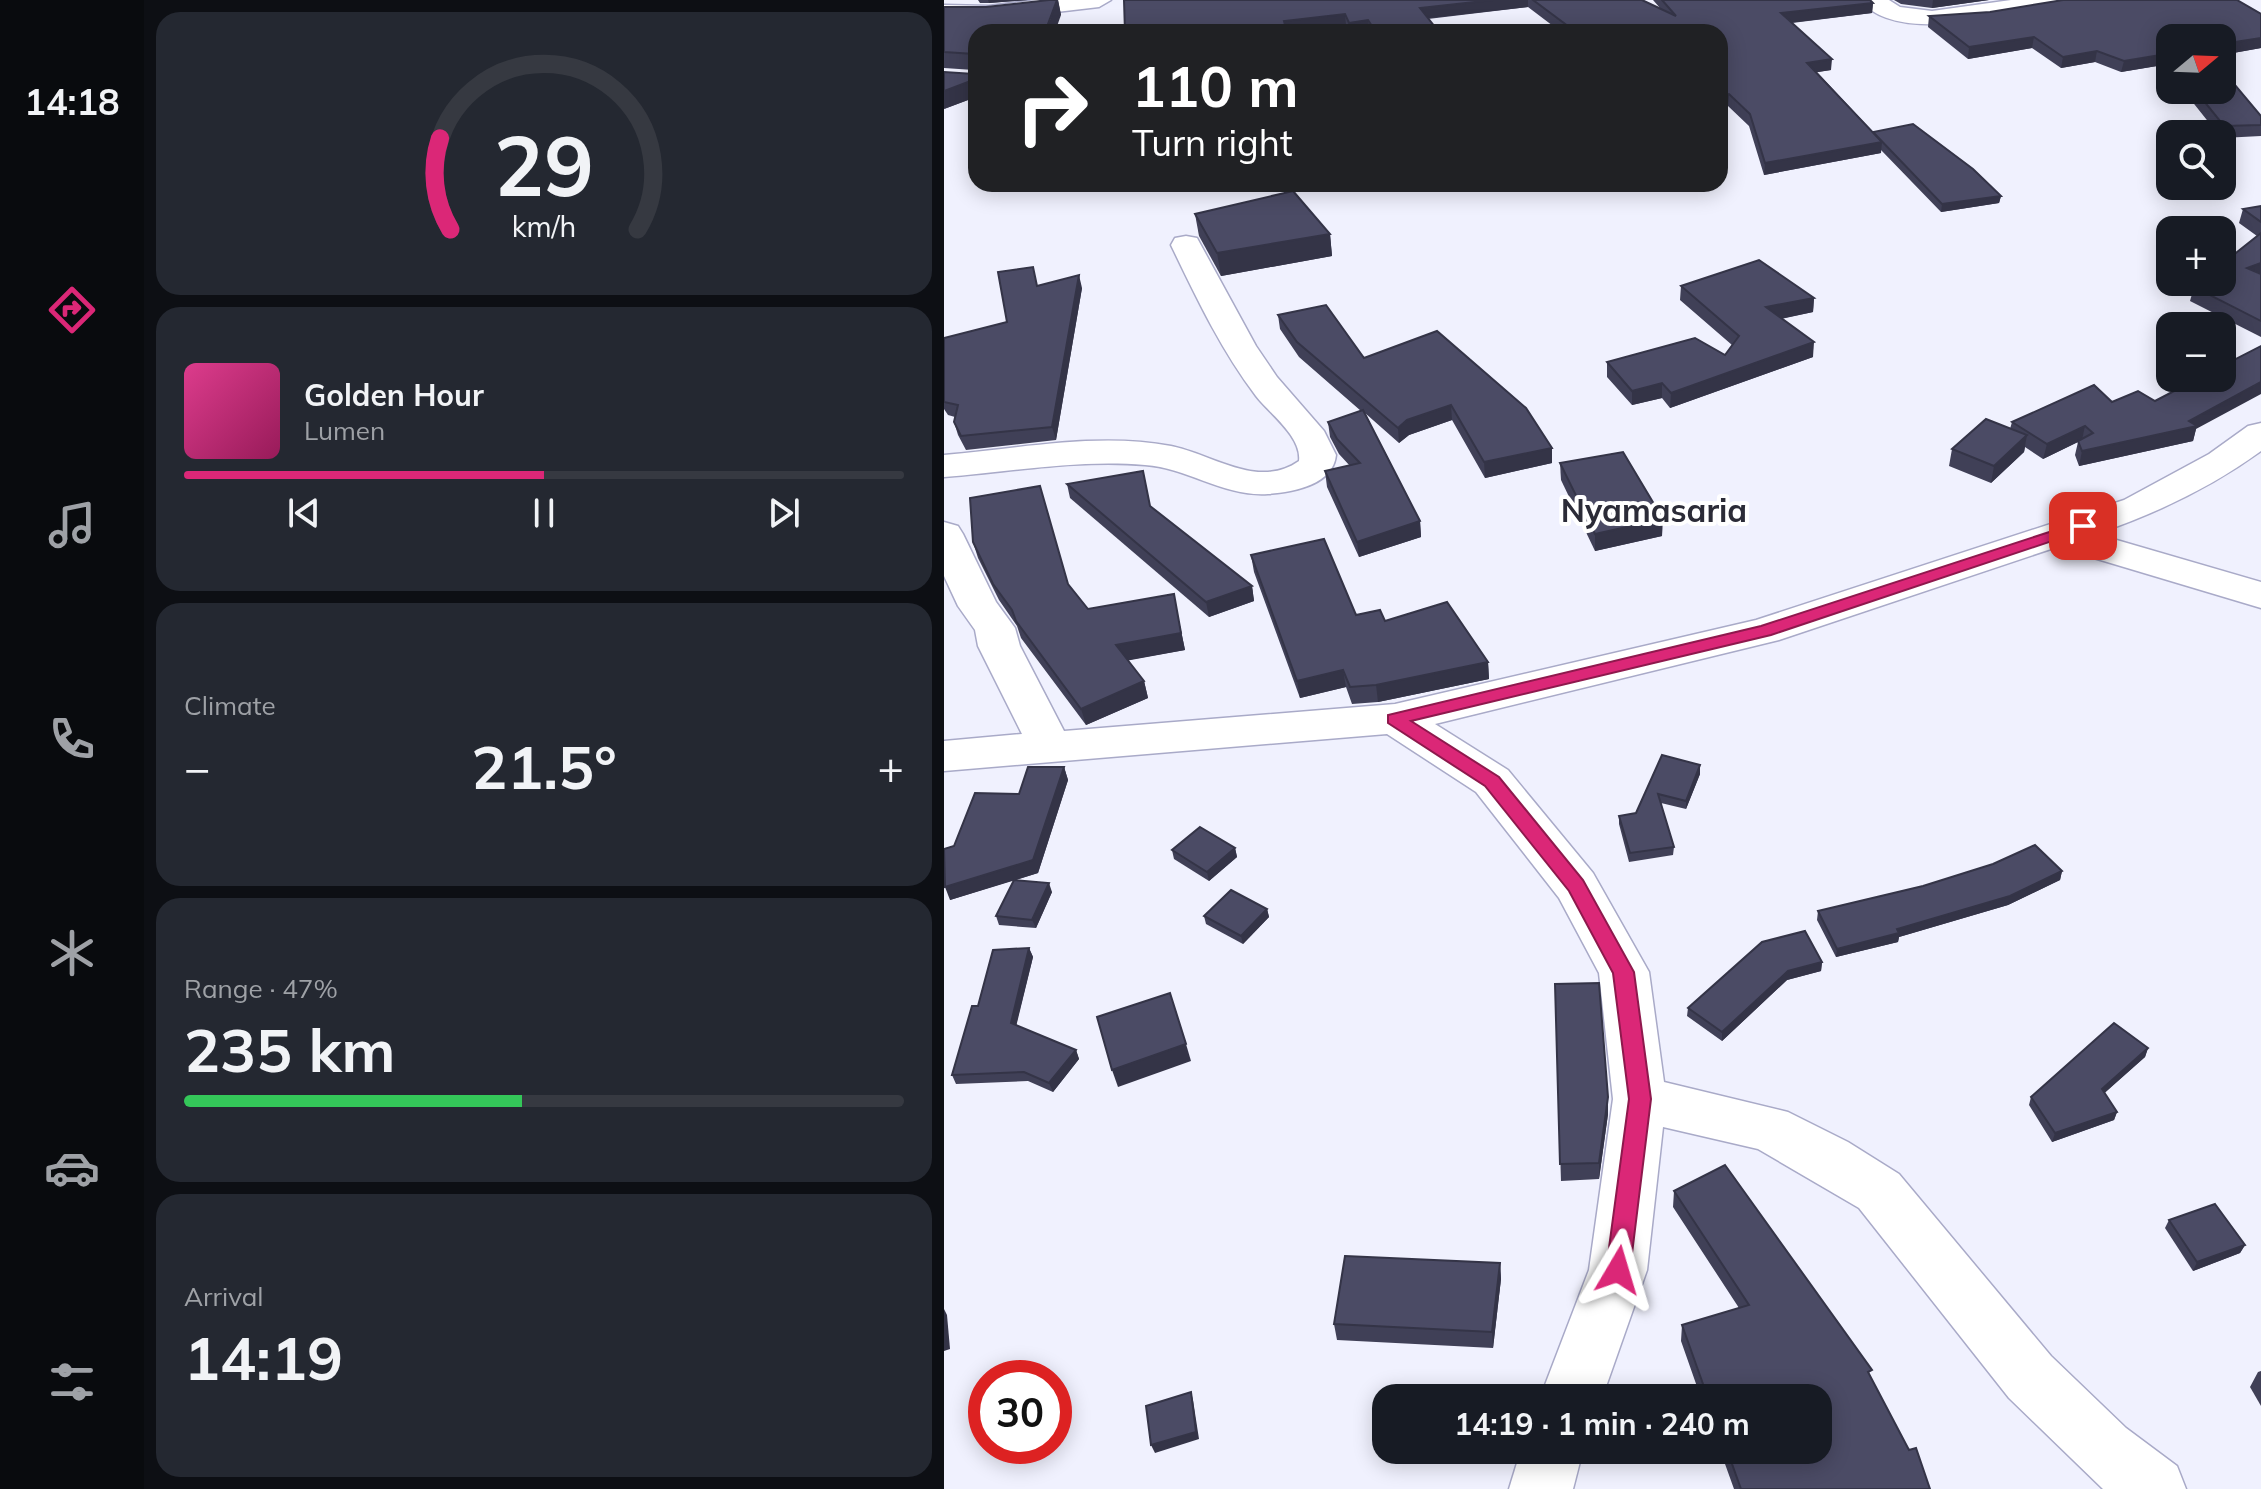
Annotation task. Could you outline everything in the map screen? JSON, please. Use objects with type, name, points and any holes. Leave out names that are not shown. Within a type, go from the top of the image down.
[{"type":"street","points":[[944,12],[989,13],[1099,0]]},
{"type":"street","points":[[1873,0],[1894,14],[1932,18],[2066,0]]},
{"type":"street","points":[[944,466],[1098,454],[1170,457],[1235,482],[1268,483],[1309,472],[1318,462],[1317,448],[1267,387],[1222,317],[1186,245]]},
{"type":"street","points":[[944,756],[1395,719],[1765,631],[2137,508],[2222,462],[2261,434]]},
{"type":"street","points":[[944,534],[978,606],[995,628],[999,646],[1051,749]]},
{"type":"street","points":[[2056,535],[2261,595]]},
{"type":"street","points":[[1395,719],[1492,781],[1576,886],[1624,972],[1640,1099],[1618,1270],[1576,1384]]},
{"type":"street","points":[[1640,1099],[1769,1128],[1829,1159],[1879,1191],[2030,1377],[2104,1450],[2154,1489]]},
{"type":"street","points":[[1541,1489],[1548,1464]]},
{"type":"building","points":[[1057,0],[1048,24],[968,24],[968,54],[944,52],[944,7],[986,7]]},
{"type":"building","points":[[1124,0],[1493,0],[1420,8],[1433,24],[1371,24],[1368,20],[1349,23],[1345,14],[1284,21],[1285,24],[1125,24]]},
{"type":"building","points":[[1533,0],[1642,0],[1676,16],[1662,0],[1870,0],[1873,3],[1781,13],[1832,59],[1807,63],[1882,142],[1765,163],[1750,114],[1728,94],[1728,24],[1565,24]]},
{"type":"building","points":[[2063,0],[2237,0],[2261,14],[2261,38],[2236,42],[2236,24],[2156,24],[2156,56],[2124,61],[2097,51],[2063,57],[2034,37],[1969,47],[1929,16],[1990,12]]},
{"type":"building","points":[[944,72],[968,74],[968,82],[944,91]]},
{"type":"building","points":[[2236,86],[2261,116],[2261,125],[2236,126],[2236,120],[2219,120],[2206,104],[2236,104]]},
{"type":"building","points":[[1913,124],[1973,169],[2001,196],[1942,204],[1873,132]]},
{"type":"building","points":[[1294,192],[1330,234],[1217,253],[1195,214]]},
{"type":"building","points":[[2261,206],[2261,222],[2243,209]]},
{"type":"building","points":[[2261,233],[2261,263],[2247,268],[2261,274],[2261,321],[2212,296],[2236,296],[2236,253]]},
{"type":"building","points":[[1759,260],[1814,298],[1766,307],[1814,342],[1671,393],[1662,383],[1632,391],[1607,362],[1695,338],[1725,355],[1739,336],[1681,286]]},
{"type":"building","points":[[1033,267],[1037,286],[1079,275],[1052,427],[961,436],[954,422],[958,405],[944,402],[944,338],[1007,322],[998,272]]},
{"type":"building","points":[[1326,305],[1364,358],[1437,331],[1526,408],[1552,448],[1484,462],[1451,405],[1407,420],[1398,428],[1297,342],[1278,315]]},
{"type":"building","points":[[2261,346],[2261,382],[2189,421],[2197,426],[2082,451],[2078,441],[2093,433],[2085,426],[2047,444],[2012,422],[2094,385],[2112,402],[2138,391],[2155,401],[2172,392],[2236,392],[2236,359]]},
{"type":"building","points":[[1363,410],[1420,521],[1357,542],[1325,471],[1360,463],[1337,439],[1328,422]]},
{"type":"building","points":[[1986,419],[2027,435],[1994,466],[1952,449]]},
{"type":"building","points":[[1623,452],[1663,519],[1595,534],[1560,463]]},
{"type":"building","points":[[1143,471],[1150,506],[1252,586],[1206,602],[1067,484]]},
{"type":"building","points":[[1040,486],[1068,584],[1088,609],[1174,594],[1181,633],[1116,645],[1144,681],[1081,709],[1016,621],[1012,610],[993,584],[973,542],[970,498]]},
{"type":"building","points":[[1324,539],[1356,615],[1380,610],[1385,621],[1447,602],[1488,662],[1376,685],[1350,687],[1343,670],[1297,681],[1251,555]]},
{"type":"building","points":[[1662,755],[1700,765],[1686,801],[1658,794],[1674,847],[1630,853],[1619,816],[1636,813]]},
{"type":"building","points":[[1028,767],[1064,767],[1033,860],[945,887],[944,849],[954,846],[975,793],[1019,794]]},
{"type":"building","points":[[1200,827],[1235,848],[1207,872],[1172,850]]},
{"type":"building","points":[[2035,845],[2062,871],[2010,896],[1897,929],[1899,933],[1837,949],[1818,911],[1923,886],[1993,864]]},
{"type":"building","points":[[1014,880],[1049,883],[1032,920],[996,916]]},
{"type":"building","points":[[1231,890],[1267,909],[1241,936],[1204,916]]},
{"type":"building","points":[[1805,931],[1822,962],[1788,971],[1722,1032],[1688,1008],[1762,942]]},
{"type":"building","points":[[1029,948],[1011,1023],[1076,1050],[1049,1083],[1024,1072],[952,1075],[972,1006],[978,1006],[993,950]]},
{"type":"building","points":[[1599,983],[1608,1097],[1599,1163],[1560,1164],[1555,984]]},
{"type":"building","points":[[1170,993],[1186,1044],[1112,1070],[1097,1017]]},
{"type":"building","points":[[2114,1023],[2148,1048],[2102,1089],[2117,1112],[2055,1133],[2031,1097]]},
{"type":"building","points":[[1725,1165],[1872,1370],[1868,1372],[1909,1450],[1916,1448],[1930,1489],[1741,1489],[1732,1464],[1832,1464],[1832,1384],[1703,1384],[1682,1325],[1749,1305],[1674,1191]]},
{"type":"building","points":[[2215,1204],[2245,1245],[2197,1262],[2169,1220]]},
{"type":"building","points":[[1345,1256],[1500,1263],[1492,1332],[1334,1324]]},
{"type":"building","points":[[1191,1392],[1196,1432],[1151,1445],[1146,1406]]},
{"type":"district","name":"Nyamasaria","points":[[1654,510]]},
{"type":"route","points":[[1618,1270],[1640,1099],[1624,972],[1576,886],[1492,781],[1395,719],[1765,631],[2083,526]]}]
